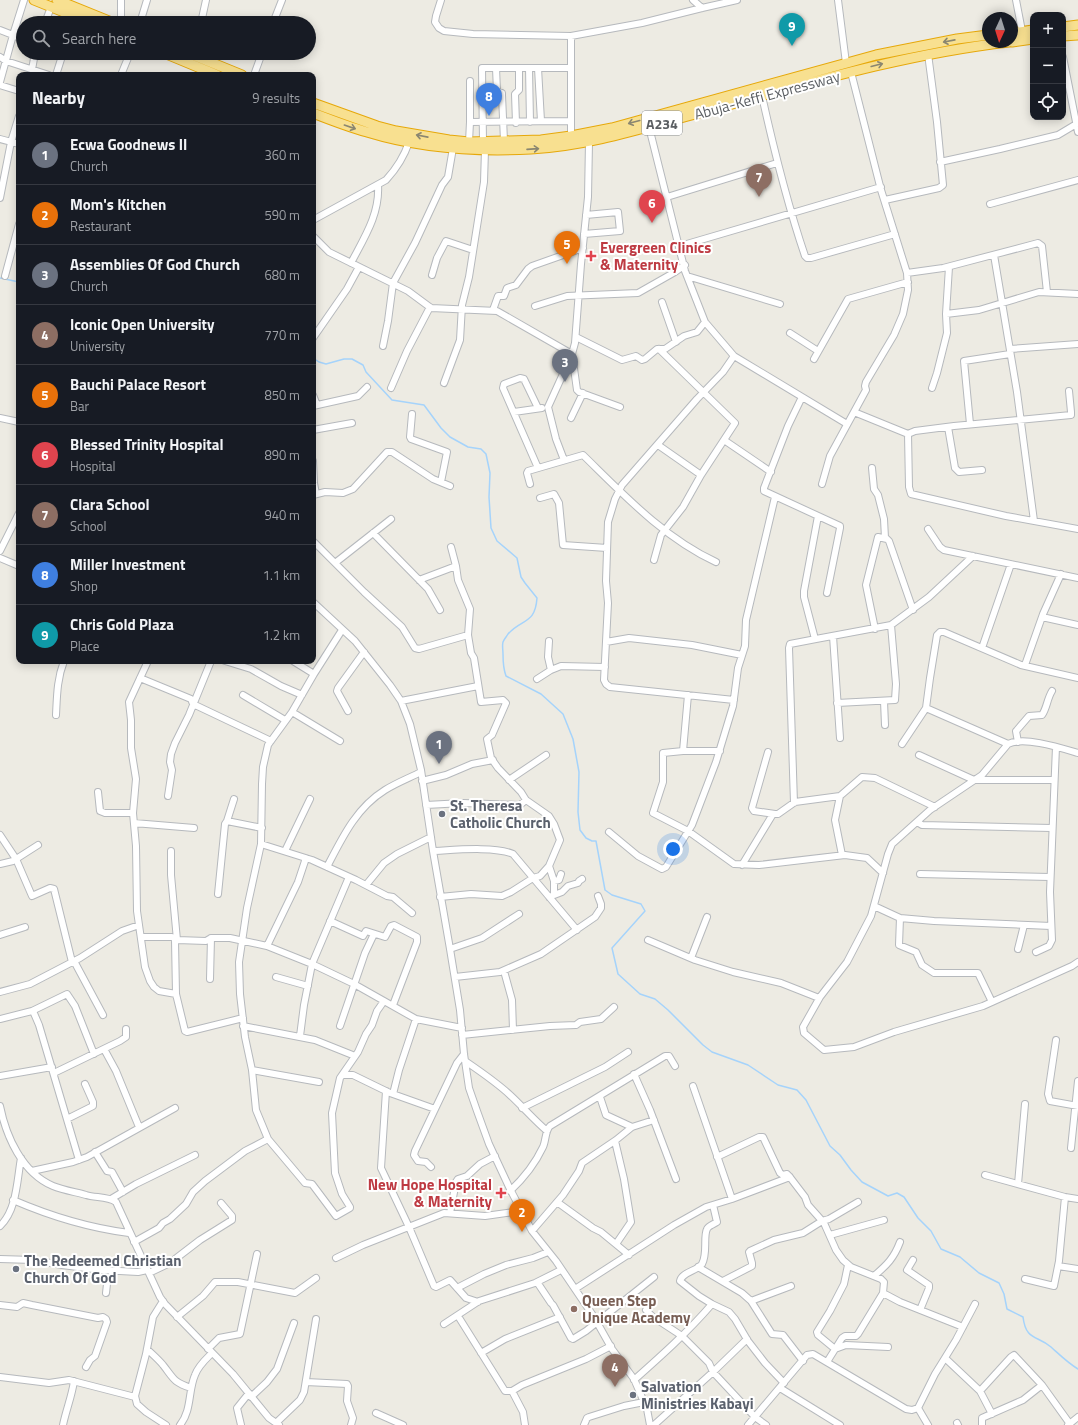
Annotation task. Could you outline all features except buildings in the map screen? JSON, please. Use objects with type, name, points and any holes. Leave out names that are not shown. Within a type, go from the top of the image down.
[{"type":"highway","points":[[34,0],[54,3],[93,16]]},
{"type":"highway","points":[[54,3],[71,16]]},
{"type":"highway","points":[[1066,27],[1078,25]]},
{"type":"highway","points":[[1018,32],[1030,30]]},
{"type":"highway","points":[[1066,36],[1078,34]]},
{"type":"highway","name":"Abuja-Keffi Expressway","points":[[316,115],[366,132],[409,142],[453,148],[510,144],[571,136],[612,128],[894,51],[982,36]]},
{"type":"highway","name":"Abuja-Keffi Expressway","points":[[1018,41],[1030,39]]},
{"type":"highway","name":"Abuja-Keffi Expressway","points":[[510,144],[554,147],[589,142],[896,60],[982,46]]},
{"type":"highway","points":[[181,60],[210,72]]},
{"type":"highway","points":[[206,60],[235,72]]},
{"type":"highway","name":"Abuja-Keffi Expressway","points":[[316,104],[357,120],[396,131],[489,146]]},
{"type":"street","points":[[19,16],[24,0]]},
{"type":"street","points":[[121,0],[121,16]]},
{"type":"street","points":[[142,16],[148,0]]},
{"type":"street","points":[[203,16],[206,0]]},
{"type":"street","points":[[276,16],[282,0]]},
{"type":"street","points":[[441,0],[435,22],[439,28],[444,31],[473,34],[571,36],[642,23],[737,0]]},
{"type":"street","points":[[693,0],[702,8]]},
{"type":"street","points":[[838,0],[846,63]]},
{"type":"street","points":[[1016,0],[1022,31]]},
{"type":"street","points":[[48,16],[54,3]]},
{"type":"street","points":[[16,25],[0,83],[16,90]]},
{"type":"street","points":[[0,30],[16,36]]},
{"type":"street","points":[[571,36],[571,136]]},
{"type":"street","points":[[884,200],[942,187],[937,122],[928,54]]},
{"type":"street","points":[[0,57],[29,72]]},
{"type":"street","points":[[31,72],[34,60]]},
{"type":"street","points":[[57,72],[60,60]]},
{"type":"street","points":[[122,72],[127,60]]},
{"type":"street","points":[[255,72],[259,60]]},
{"type":"street","points":[[444,382],[459,345],[462,309],[473,250],[489,146],[482,123],[482,70],[483,68],[571,68]]},
{"type":"street","points":[[496,68],[497,91],[502,93],[503,123],[510,144]]},
{"type":"street","points":[[516,123],[515,94],[519,90],[519,68]]},
{"type":"street","points":[[529,68],[530,122]]},
{"type":"street","points":[[538,68],[541,121]]},
{"type":"street","points":[[1066,71],[1078,132]]},
{"type":"street","points":[[822,484],[830,456],[866,390],[866,382],[894,335],[903,314],[908,290],[907,273],[880,187],[851,72]]},
{"type":"street","points":[[469,142],[470,81]]},
{"type":"street","points":[[762,96],[790,213],[804,256],[807,258],[895,234]]},
{"type":"street","points":[[470,122],[516,123],[571,121]]},
{"type":"street","points":[[940,162],[1058,135],[1077,124]]},
{"type":"street","points":[[0,198],[11,142],[16,126]]},
{"type":"street","points":[[649,127],[687,276],[705,322],[734,356],[847,424]]},
{"type":"street","points":[[0,139],[16,143]]},
{"type":"street","points":[[316,218],[386,180],[395,170],[409,142]]},
{"type":"street","points":[[564,460],[552,425],[548,407],[572,354],[576,336],[588,198],[589,142]]},
{"type":"street","points":[[383,346],[393,284],[415,243],[438,192],[448,177],[453,148]]},
{"type":"street","points":[[667,197],[777,163]]},
{"type":"street","points":[[990,204],[1078,180]]},
{"type":"street","points":[[351,263],[372,223],[378,195],[378,185]]},
{"type":"street","points":[[680,246],[880,187]]},
{"type":"street","points":[[584,234],[620,230],[618,212],[586,215]]},
{"type":"street","points":[[5,276],[16,235]]},
{"type":"street","points":[[316,239],[329,252],[408,291],[430,307],[497,311],[572,354]]},
{"type":"street","points":[[432,275],[437,258],[446,241],[473,250]]},
{"type":"street","points":[[907,273],[949,267],[1038,243],[1042,246],[1047,292]]},
{"type":"street","points":[[493,310],[498,296],[504,296],[507,288],[516,285],[532,266],[583,248]]},
{"type":"street","points":[[994,255],[1010,352],[1034,521]]},
{"type":"street","points":[[535,306],[567,296],[638,293],[685,265]]},
{"type":"street","points":[[316,334],[347,289],[359,267]]},
{"type":"street","points":[[932,388],[947,333],[946,314],[949,267]]},
{"type":"street","points":[[687,276],[780,304]]},
{"type":"street","points":[[814,359],[848,299],[908,282]]},
{"type":"street","points":[[946,314],[979,310],[1039,292],[1078,294]]},
{"type":"street","points":[[662,302],[676,342]]},
{"type":"street","points":[[391,388],[407,351],[430,307]]},
{"type":"street","points":[[576,336],[622,360],[636,356],[642,360],[659,349],[665,349],[684,336],[697,332],[705,322]]},
{"type":"street","points":[[790,334],[818,351]]},
{"type":"street","points":[[970,424],[964,362],[966,360],[1010,352],[1078,344]]},
{"type":"street","points":[[654,560],[661,536],[683,507],[701,475],[734,425],[734,421],[659,349]]},
{"type":"street","points":[[572,354],[577,390],[620,407]]},
{"type":"street","points":[[734,356],[723,372],[703,392],[622,485],[614,499],[608,516],[606,581],[608,603],[604,680],[610,687],[734,700]]},
{"type":"street","points":[[538,408],[524,379],[520,378],[504,384],[503,386],[538,468]]},
{"type":"street","points":[[316,406],[358,396],[367,387]]},
{"type":"street","points":[[854,412],[908,434],[915,431],[970,424],[1070,415],[1069,391]]},
{"type":"street","points":[[571,418],[583,393]]},
{"type":"street","points":[[802,397],[788,426],[764,491],[836,524],[840,528],[827,593]]},
{"type":"street","points":[[514,412],[548,407]]},
{"type":"street","points":[[412,414],[410,438],[447,452],[441,482]]},
{"type":"street","points":[[0,418],[16,421]]},
{"type":"street","points":[[316,429],[352,423]]},
{"type":"street","points":[[948,427],[955,468],[959,472],[982,470]]},
{"type":"street","points":[[908,434],[909,487],[911,494],[1006,516],[1078,530]]},
{"type":"street","points":[[724,440],[771,472]]},
{"type":"street","points":[[658,445],[701,475]]},
{"type":"street","points":[[316,494],[325,492],[343,493],[352,489],[387,452],[392,452],[433,479],[450,486]]},
{"type":"street","points":[[530,484],[527,472],[583,455],[619,491],[664,532],[702,556],[716,562]]},
{"type":"street","points":[[872,468],[874,488],[878,495],[884,519],[885,538]]},
{"type":"street","points":[[540,498],[554,494],[559,503],[563,545],[607,548]]},
{"type":"street","points":[[609,832],[638,856],[662,869],[666,867],[688,831],[720,751],[734,700],[738,668],[745,646],[746,620],[775,497]]},
{"type":"street","points":[[815,639],[804,597],[804,591],[818,516]]},
{"type":"street","points":[[335,563],[391,519]]},
{"type":"street","points":[[0,551],[16,521]]},
{"type":"street","points":[[928,528],[942,549],[1078,578]]},
{"type":"street","points":[[373,533],[428,589],[440,610]]},
{"type":"street","points":[[875,628],[866,585],[877,538],[885,538],[889,541],[912,610]]},
{"type":"street","points":[[316,544],[364,592],[402,627],[415,648],[419,649],[468,635]]},
{"type":"street","points":[[440,897],[471,894],[502,896],[533,878],[538,878],[549,866],[560,840],[558,831],[549,816],[526,800],[521,792],[498,768],[493,760],[486,740],[492,734],[506,703],[503,700],[481,702],[474,658],[471,653],[468,635],[470,609],[458,580],[451,547]]},
{"type":"street","points":[[794,803],[790,644],[891,625],[929,597],[973,556]]},
{"type":"street","points":[[0,558],[16,565]]},
{"type":"street","points":[[982,648],[1011,564]]},
{"type":"street","points":[[419,580],[456,566]]},
{"type":"street","points":[[1025,665],[1042,617],[1061,574]]},
{"type":"street","points":[[316,605],[355,641],[390,684],[401,702],[410,724],[421,772],[430,837],[455,977],[469,1088],[510,1191],[532,1231],[562,1270],[597,1321],[611,1346],[634,1380],[647,1410],[650,1425]]},
{"type":"street","points":[[1042,617],[1078,625]]},
{"type":"street","points":[[837,703],[893,701],[895,698],[896,684],[891,625]]},
{"type":"street","points":[[342,630],[292,712],[267,748],[262,784],[261,844],[247,908],[239,962],[243,1026],[252,1070],[256,1110],[268,1139],[305,1183],[312,1184],[335,1215],[338,1215],[350,1208],[342,1194],[335,1173],[332,1113],[339,1082],[355,1056],[384,1000]]},
{"type":"street","points":[[902,744],[926,708],[930,678],[938,635],[940,632],[944,632],[1025,665],[1078,678]]},
{"type":"street","points":[[833,636],[840,738]]},
{"type":"street","points":[[606,642],[629,638],[692,645],[742,655]]},
{"type":"street","points":[[549,641],[548,657],[551,670]]},
{"type":"street","points":[[348,711],[337,691],[364,652]]},
{"type":"street","points":[[56,715],[59,671],[62,664]]},
{"type":"street","points":[[147,664],[129,702],[131,720],[131,748],[136,779],[133,813],[136,846],[137,911],[145,967],[150,981],[159,991],[176,994]]},
{"type":"street","points":[[168,796],[172,770],[170,762],[174,743],[194,704],[210,664]]},
{"type":"street","points":[[235,664],[251,669],[302,696]]},
{"type":"street","points":[[298,664],[314,674]]},
{"type":"street","points":[[537,678],[561,666],[605,667]]},
{"type":"street","points":[[140,678],[191,699],[194,704],[271,741]]},
{"type":"street","points":[[401,702],[478,686]]},
{"type":"street","points":[[1018,742],[1016,730],[1028,716],[1042,715],[1052,691]]},
{"type":"street","points":[[243,695],[285,720]]},
{"type":"street","points":[[683,751],[688,695]]},
{"type":"street","points":[[884,701],[885,724]]},
{"type":"street","points":[[926,708],[1008,744],[1031,742],[1078,753]]},
{"type":"street","points":[[292,712],[340,741]]},
{"type":"street","points":[[1008,744],[982,775],[935,807],[892,844],[872,916],[847,962],[820,998],[803,1027],[804,1034],[821,1048],[828,1050],[854,1047],[894,1032],[983,1006],[1078,962]]},
{"type":"street","points":[[1036,952],[1049,946],[1051,943],[1050,877],[1056,747]]},
{"type":"street","points":[[720,751],[683,751],[663,753],[663,782],[653,812],[688,831],[734,864],[759,865],[842,855],[864,856],[883,873]]},
{"type":"street","points":[[768,752],[752,808],[754,811],[778,814],[798,801],[840,796],[862,777],[875,778],[935,807]]},
{"type":"street","points":[[509,780],[546,755]]},
{"type":"street","points":[[919,755],[974,780],[1054,780]]},
{"type":"street","points":[[422,781],[446,775],[472,764],[493,760]]},
{"type":"street","points":[[327,867],[346,831],[361,810],[385,790],[421,772]]},
{"type":"street","points":[[98,792],[100,811],[105,813],[133,813]]},
{"type":"street","points":[[840,796],[835,820],[842,855]]},
{"type":"street","points":[[218,894],[225,824],[228,821],[234,799]]},
{"type":"street","points":[[285,851],[310,799]]},
{"type":"street","points":[[426,805],[471,803],[520,805],[526,800]]},
{"type":"street","points":[[742,865],[773,814]]},
{"type":"street","points":[[228,821],[262,828]]},
{"type":"street","points":[[134,822],[194,828]]},
{"type":"street","points":[[917,822],[922,825],[1052,828]]},
{"type":"street","points":[[0,835],[16,859],[32,896],[50,888],[54,889],[73,962],[103,1015]]},
{"type":"street","points":[[366,885],[384,863],[397,854],[430,837]]},
{"type":"street","points":[[261,844],[306,858],[349,877],[398,901],[412,914]]},
{"type":"street","points":[[0,864],[16,859],[38,845]]},
{"type":"street","points":[[433,851],[474,849],[505,851],[514,854],[533,878],[552,896],[577,930]]},
{"type":"street","points":[[171,851],[171,875],[176,940],[176,994],[186,1032],[243,1018]]},
{"type":"street","points":[[268,946],[298,882],[306,858]]},
{"type":"street","points":[[549,866],[554,881],[552,896]]},
{"type":"street","points":[[554,881],[559,880],[561,874]]},
{"type":"street","points":[[920,874],[1050,877]]},
{"type":"street","points":[[300,1036],[312,964],[349,877]]},
{"type":"street","points":[[552,896],[562,892],[568,886],[578,883],[582,879]]},
{"type":"street","points":[[455,977],[504,971],[541,954],[599,913],[601,904],[598,896]]},
{"type":"street","points":[[874,906],[900,918],[1051,926]]},
{"type":"street","points":[[450,949],[482,938],[519,914]]},
{"type":"street","points":[[691,958],[707,917]]},
{"type":"street","points":[[900,918],[899,945],[916,952],[922,965],[934,973],[978,973],[992,1002]]},
{"type":"street","points":[[330,921],[363,936],[366,931],[384,937],[391,926],[396,925],[417,937],[418,940],[393,1005]]},
{"type":"street","points":[[0,992],[26,986],[73,962],[122,931],[139,925]]},
{"type":"street","points":[[1018,949],[1024,925]]},
{"type":"street","points":[[0,936],[25,927]]},
{"type":"street","points":[[340,1026],[365,953],[374,934]]},
{"type":"street","points":[[141,938],[172,937],[176,940],[206,941],[211,938],[230,938],[268,946],[312,964],[354,984],[416,1019],[462,1028]]},
{"type":"street","points":[[210,980],[211,938]]},
{"type":"street","points":[[648,940],[691,958],[733,972],[781,983],[820,998]]},
{"type":"street","points":[[504,971],[512,1000],[513,1030]]},
{"type":"street","points":[[276,977],[308,986]]},
{"type":"street","points":[[0,1019],[33,1011],[65,994],[68,994],[75,1006],[94,1054]]},
{"type":"street","points":[[462,1035],[550,1026],[576,1025],[580,1022],[601,1018],[614,1007]]},
{"type":"street","points":[[33,1011],[53,1070],[79,1160]]},
{"type":"street","points":[[393,1094],[399,1070],[416,1019]]},
{"type":"street","points":[[243,1026],[315,1040],[355,1056]]},
{"type":"street","points":[[0,1076],[53,1070],[94,1054],[126,1037],[126,1029]]},
{"type":"street","points":[[1056,1040],[1048,1094],[1049,1098],[1050,1101],[1077,1106]]},
{"type":"street","points":[[104,1049],[116,1071],[139,1128]]},
{"type":"street","points":[[522,1108],[605,1067],[628,1052]]},
{"type":"street","points":[[431,1167],[426,1162],[418,1161],[414,1155],[418,1141],[457,1063],[464,1054]]},
{"type":"street","points":[[510,1191],[524,1178],[534,1164],[544,1146],[547,1131],[550,1126],[600,1097],[634,1074],[667,1056],[669,1056],[675,1066]]},
{"type":"street","points":[[465,1062],[487,1076],[510,1095],[547,1131]]},
{"type":"street","points":[[252,1070],[319,1082]]},
{"type":"street","points":[[634,1074],[654,1120],[676,1179]]},
{"type":"street","points":[[343,1075],[353,1075],[393,1094],[435,1109]]},
{"type":"street","points":[[1071,1148],[1077,1106],[1078,1081]]},
{"type":"street","points":[[67,1119],[93,1106],[93,1102],[85,1084]]},
{"type":"street","points":[[693,1086],[732,1199]]},
{"type":"street","points":[[386,1091],[381,1168],[434,1286],[436,1287],[449,1279],[451,1280],[467,1299],[469,1308]]},
{"type":"street","points":[[600,1097],[606,1114],[632,1128]]},
{"type":"street","points":[[1018,1184],[1025,1104]]},
{"type":"street","points":[[0,1106],[5,1128],[21,1158],[39,1178],[53,1186],[90,1196],[111,1199],[116,1202],[129,1233],[163,1302],[233,1374],[269,1418],[278,1424],[300,1400],[304,1392],[316,1319]]},
{"type":"street","points":[[32,1170],[79,1160],[175,1108]]},
{"type":"street","points":[[532,1231],[557,1202],[579,1171],[582,1163],[632,1128],[654,1120]]},
{"type":"street","points":[[717,1157],[761,1137],[763,1138],[780,1173],[783,1175],[787,1174],[790,1177],[805,1197],[808,1205],[827,1227],[836,1250],[843,1260],[848,1265],[884,1282],[882,1293],[858,1334],[856,1336],[845,1336],[828,1362]]},
{"type":"street","points":[[134,1242],[159,1228],[163,1223],[170,1219],[186,1204],[193,1192],[205,1181],[245,1151],[268,1139]]},
{"type":"street","points":[[615,1141],[624,1179],[631,1222],[616,1244]]},
{"type":"street","points":[[95,1152],[108,1171],[112,1172],[122,1192]]},
{"type":"street","points":[[111,1199],[195,1154]]},
{"type":"street","points":[[450,1213],[456,1182],[467,1176],[480,1164],[495,1156]]},
{"type":"street","points":[[0,1226],[6,1220],[12,1206],[21,1158]]},
{"type":"street","points":[[985,1175],[1065,1197],[1078,1199]]},
{"type":"street","points":[[575,1289],[674,1225],[706,1207],[732,1199],[790,1177]]},
{"type":"street","points":[[1025,1279],[1052,1287],[1054,1284],[1058,1266],[1065,1197]]},
{"type":"street","points":[[13,1200],[72,1220],[114,1231],[129,1233]]},
{"type":"street","points":[[557,1202],[593,1228],[601,1232],[629,1255]]},
{"type":"street","points":[[723,1281],[752,1266],[750,1251],[774,1240],[804,1232],[858,1202]]},
{"type":"street","points":[[0,1260],[33,1260],[62,1266],[114,1271],[148,1272],[170,1263],[200,1240],[232,1220],[232,1216],[221,1203]]},
{"type":"street","points":[[713,1205],[718,1222],[706,1230],[706,1250],[702,1262],[698,1267],[682,1277],[680,1281],[699,1296],[729,1312],[782,1386],[837,1424]]},
{"type":"street","points":[[336,1258],[363,1245],[409,1228],[439,1214],[450,1213],[485,1216],[521,1211]]},
{"type":"street","points":[[830,1235],[884,1220]]},
{"type":"street","points":[[874,1276],[893,1258],[900,1242]]},
{"type":"street","points":[[457,1288],[484,1274],[506,1265],[533,1258],[548,1252]]},
{"type":"street","points":[[180,1425],[188,1413],[191,1388],[195,1372],[219,1338],[240,1334],[257,1254]]},
{"type":"street","points":[[913,1260],[906,1270],[929,1285],[930,1288],[920,1310]]},
{"type":"street","points":[[836,1349],[818,1335],[817,1332],[844,1284],[848,1265]]},
{"type":"street","points":[[1058,1266],[1078,1269]]},
{"type":"street","points":[[698,1267],[742,1293],[751,1301],[772,1334],[780,1334],[785,1337],[802,1361]]},
{"type":"street","points":[[444,1324],[478,1302],[537,1282],[562,1270]]},
{"type":"street","points":[[106,1293],[107,1284],[114,1271]]},
{"type":"street","points":[[537,1282],[573,1339],[586,1331],[654,1277]]},
{"type":"street","points":[[177,1317],[205,1294],[215,1282],[238,1282],[295,1293],[316,1278]]},
{"type":"street","points":[[751,1301],[791,1286]]},
{"type":"street","points":[[882,1293],[963,1327]]},
{"type":"street","points":[[467,1299],[478,1302]]},
{"type":"street","points":[[163,1302],[153,1317],[135,1397],[137,1404],[146,1412],[166,1425]]},
{"type":"street","points":[[0,1305],[17,1307],[23,1303],[32,1304],[98,1318],[103,1317],[106,1319],[107,1322],[95,1356],[90,1360],[86,1367]]},
{"type":"street","points":[[634,1380],[682,1336],[712,1304]]},
{"type":"street","points":[[748,1425],[807,1355],[813,1354],[906,1409],[912,1410],[918,1408],[935,1374],[975,1304]]},
{"type":"street","points":[[646,1310],[653,1318],[682,1336],[709,1363],[713,1372],[755,1417],[766,1425]]},
{"type":"street","points":[[458,1316],[504,1390],[507,1392],[586,1359],[611,1346]]},
{"type":"street","points":[[481,1353],[505,1339],[560,1318]]},
{"type":"street","points":[[241,1425],[237,1408],[250,1395],[267,1382],[277,1369],[294,1323]]},
{"type":"street","points":[[654,1425],[747,1339]]},
{"type":"street","points":[[836,1349],[846,1345],[888,1347]]},
{"type":"street","points":[[147,1349],[162,1364],[172,1378],[179,1384],[191,1388]]},
{"type":"street","points":[[980,1392],[1014,1355],[1042,1385],[1069,1424],[1078,1417]]},
{"type":"street","points":[[945,1358],[980,1392],[992,1414]]},
{"type":"street","points":[[0,1377],[49,1383],[61,1381],[74,1382],[135,1397]]},
{"type":"street","points":[[63,1425],[67,1407],[72,1396],[74,1382]]},
{"type":"street","points":[[306,1382],[347,1384],[347,1401],[353,1418],[351,1425]]},
{"type":"street","points":[[982,1425],[982,1418],[1023,1400],[1042,1385]]},
{"type":"street","points":[[512,1391],[523,1412],[525,1425]]},
{"type":"street","points":[[584,1425],[589,1416],[644,1402]]},
{"type":"street","points":[[918,1408],[928,1425]]},
{"type":"street","points":[[376,1413],[403,1425]]},
{"type":"waterway","points":[[0,278],[16,281]]},
{"type":"waterway","points":[[316,360],[326,364],[344,359],[352,359],[363,365],[366,372],[392,400],[424,405],[441,428],[450,437],[468,447],[481,449],[486,454],[490,473],[489,497],[491,528],[497,541],[517,558],[521,577],[537,598],[536,607],[531,617],[513,629],[503,642],[503,665],[506,676],[541,694],[563,714],[573,739],[579,772],[578,812],[580,830],[586,838],[596,841],[605,890],[612,895],[641,904],[645,911],[612,948],[618,974],[640,994],[655,999],[712,1052],[748,1065],[778,1085],[797,1090],[806,1100],[830,1146],[840,1155],[862,1182],[888,1196],[897,1193],[904,1197],[918,1218],[931,1231],[941,1249],[960,1257],[979,1273],[999,1283],[1004,1294],[1007,1309],[1023,1317],[1024,1325],[1029,1334],[1046,1343],[1067,1362],[1078,1369]]},
{"type":"place","name":"Chris Gold Plaza","points":[[792,46]]},
{"type":"place","name":"Miller Investment","points":[[489,116]]},
{"type":"place","name":"Clara School","points":[[759,197]]},
{"type":"place","name":"Blessed Trinity Hospital","points":[[652,223]]},
{"type":"place","name":"Evergreen Clinics & Maternity","points":[[591,256]]},
{"type":"place","name":"Bauchi Palace Resort","points":[[567,264]]},
{"type":"place","name":"Assemblies Of God Church","points":[[565,382]]},
{"type":"place","name":"Ecwa Goodnews II","points":[[439,764]]},
{"type":"place","name":"St. Theresa Catholic Church","points":[[442,814]]},
{"type":"place","name":"New Hope Hospital & Maternity","points":[[501,1193]]},
{"type":"place","name":"Mom's Kitchen","points":[[522,1232]]},
{"type":"place","name":"The Redeemed Christian Church Of God","points":[[16,1269]]},
{"type":"place","name":"Queen Step Unique Academy","points":[[574,1309]]},
{"type":"place","name":"Iconic Open University","points":[[615,1387]]},
{"type":"place","name":"Salvation Ministries Kabayi","points":[[633,1395]]}]
